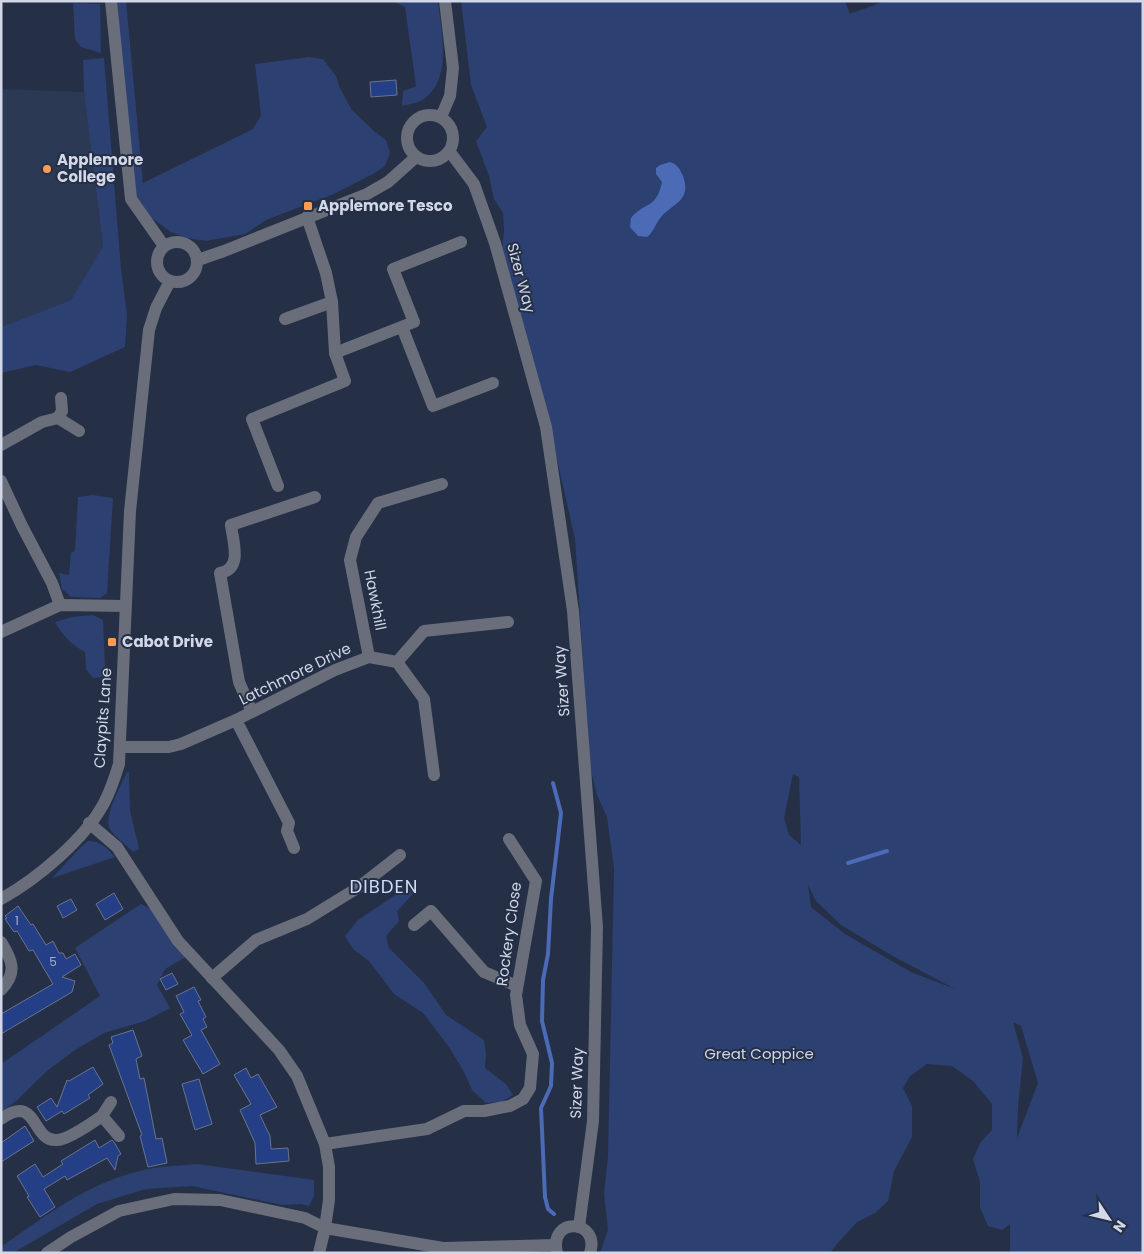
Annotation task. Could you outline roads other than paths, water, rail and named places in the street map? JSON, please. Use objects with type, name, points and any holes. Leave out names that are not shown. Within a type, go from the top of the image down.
[{"type":"street","points":[[110,1],[131,200],[164,246]]},
{"type":"street","points":[[441,117],[450,96],[453,68],[445,1]]},
{"type":"street","points":[[427,115],[441,117],[452,129],[454,136],[450,152],[438,160],[423,161],[416,157],[408,147],[407,133],[420,117],[427,115]]},
{"type":"street","name":"Sizer Way","points":[[450,152],[474,184],[495,243],[546,427],[573,610],[597,926],[593,1121],[579,1227]]},
{"type":"street","points":[[198,260],[368,194],[388,182],[416,157]]},
{"type":"street","points":[[278,486],[252,419],[345,381],[335,353],[332,302],[326,273],[307,217]]},
{"type":"street","points":[[182,242],[192,248],[198,260],[197,266],[190,278],[184,281],[170,281],[161,273],[158,267],[158,255],[164,246],[182,242]]},
{"type":"street","points":[[461,242],[393,269],[433,406],[493,383]]},
{"type":"street","name":"Claypits Lane","points":[[1,900],[44,869],[76,840],[103,805],[119,764],[130,511],[150,330],[156,308],[170,281]]},
{"type":"street","points":[[285,319],[332,302]]},
{"type":"street","points":[[335,353],[408,325]]},
{"type":"street","points":[[58,418],[62,411],[61,398]]},
{"type":"street","points":[[1,445],[42,422],[58,418],[79,431]]},
{"type":"street","points":[[1,481],[52,584],[60,605]]},
{"type":"street","name":"Hawkhill","points":[[369,657],[350,560],[356,537],[378,503],[442,484]]},
{"type":"street","points":[[252,712],[239,682],[220,573],[228,572],[234,566],[235,558],[231,525],[315,497]]},
{"type":"street","points":[[1,632],[60,605],[125,606]]},
{"type":"street","points":[[434,775],[424,699],[397,662],[424,631],[508,622]]},
{"type":"street","name":"Latchmore Drive","points":[[120,747],[169,747],[181,744],[236,720],[335,670],[369,657],[397,662]]},
{"type":"street","points":[[236,720],[290,822],[287,831],[294,848]]},
{"type":"street","points":[[89,823],[117,847],[178,941],[278,1050],[298,1076],[325,1144],[329,1167],[329,1200],[319,1253]]},
{"type":"street","name":"Rockery Close","points":[[325,1144],[427,1129],[464,1111],[484,1111],[510,1106],[523,1099],[530,1088],[533,1054],[520,1025],[516,995],[536,881],[509,839]]},
{"type":"street","points":[[212,978],[256,940],[308,919],[359,886],[400,855]]},
{"type":"street","points":[[414,925],[431,912],[484,972],[518,986]]},
{"type":"street","points":[[1,942],[10,956],[12,966],[11,976],[1,990]]},
{"type":"street","points":[[1,1119],[12,1111],[23,1111],[28,1114],[46,1136],[58,1141],[102,1116],[112,1102]]},
{"type":"street","points":[[102,1116],[120,1136]]},
{"type":"street","points":[[47,1253],[71,1237],[119,1211],[174,1199],[220,1200],[305,1218],[325,1228],[443,1248],[556,1249],[557,1236],[562,1230],[568,1227],[579,1227],[588,1232],[591,1239],[592,1247],[590,1253]]},
{"type":"waterway","points":[[553,783],[561,813],[551,899],[548,954],[543,980],[542,1021],[552,1063],[551,1086],[541,1108],[545,1197],[548,1209],[554,1214]]},
{"type":"waterway","points":[[848,863],[887,851]]},
{"type":"place","name":"Applemore College","points":[[47,169]]},
{"type":"place","name":"Applemore Tesco","points":[[308,206]]},
{"type":"place","name":"Cabot Drive","points":[[112,642]]},
{"type":"district","name":"DIBDEN","points":[[384,887]]},
{"type":"park label","name":"Great Coppice","points":[[759,1054]]}]
